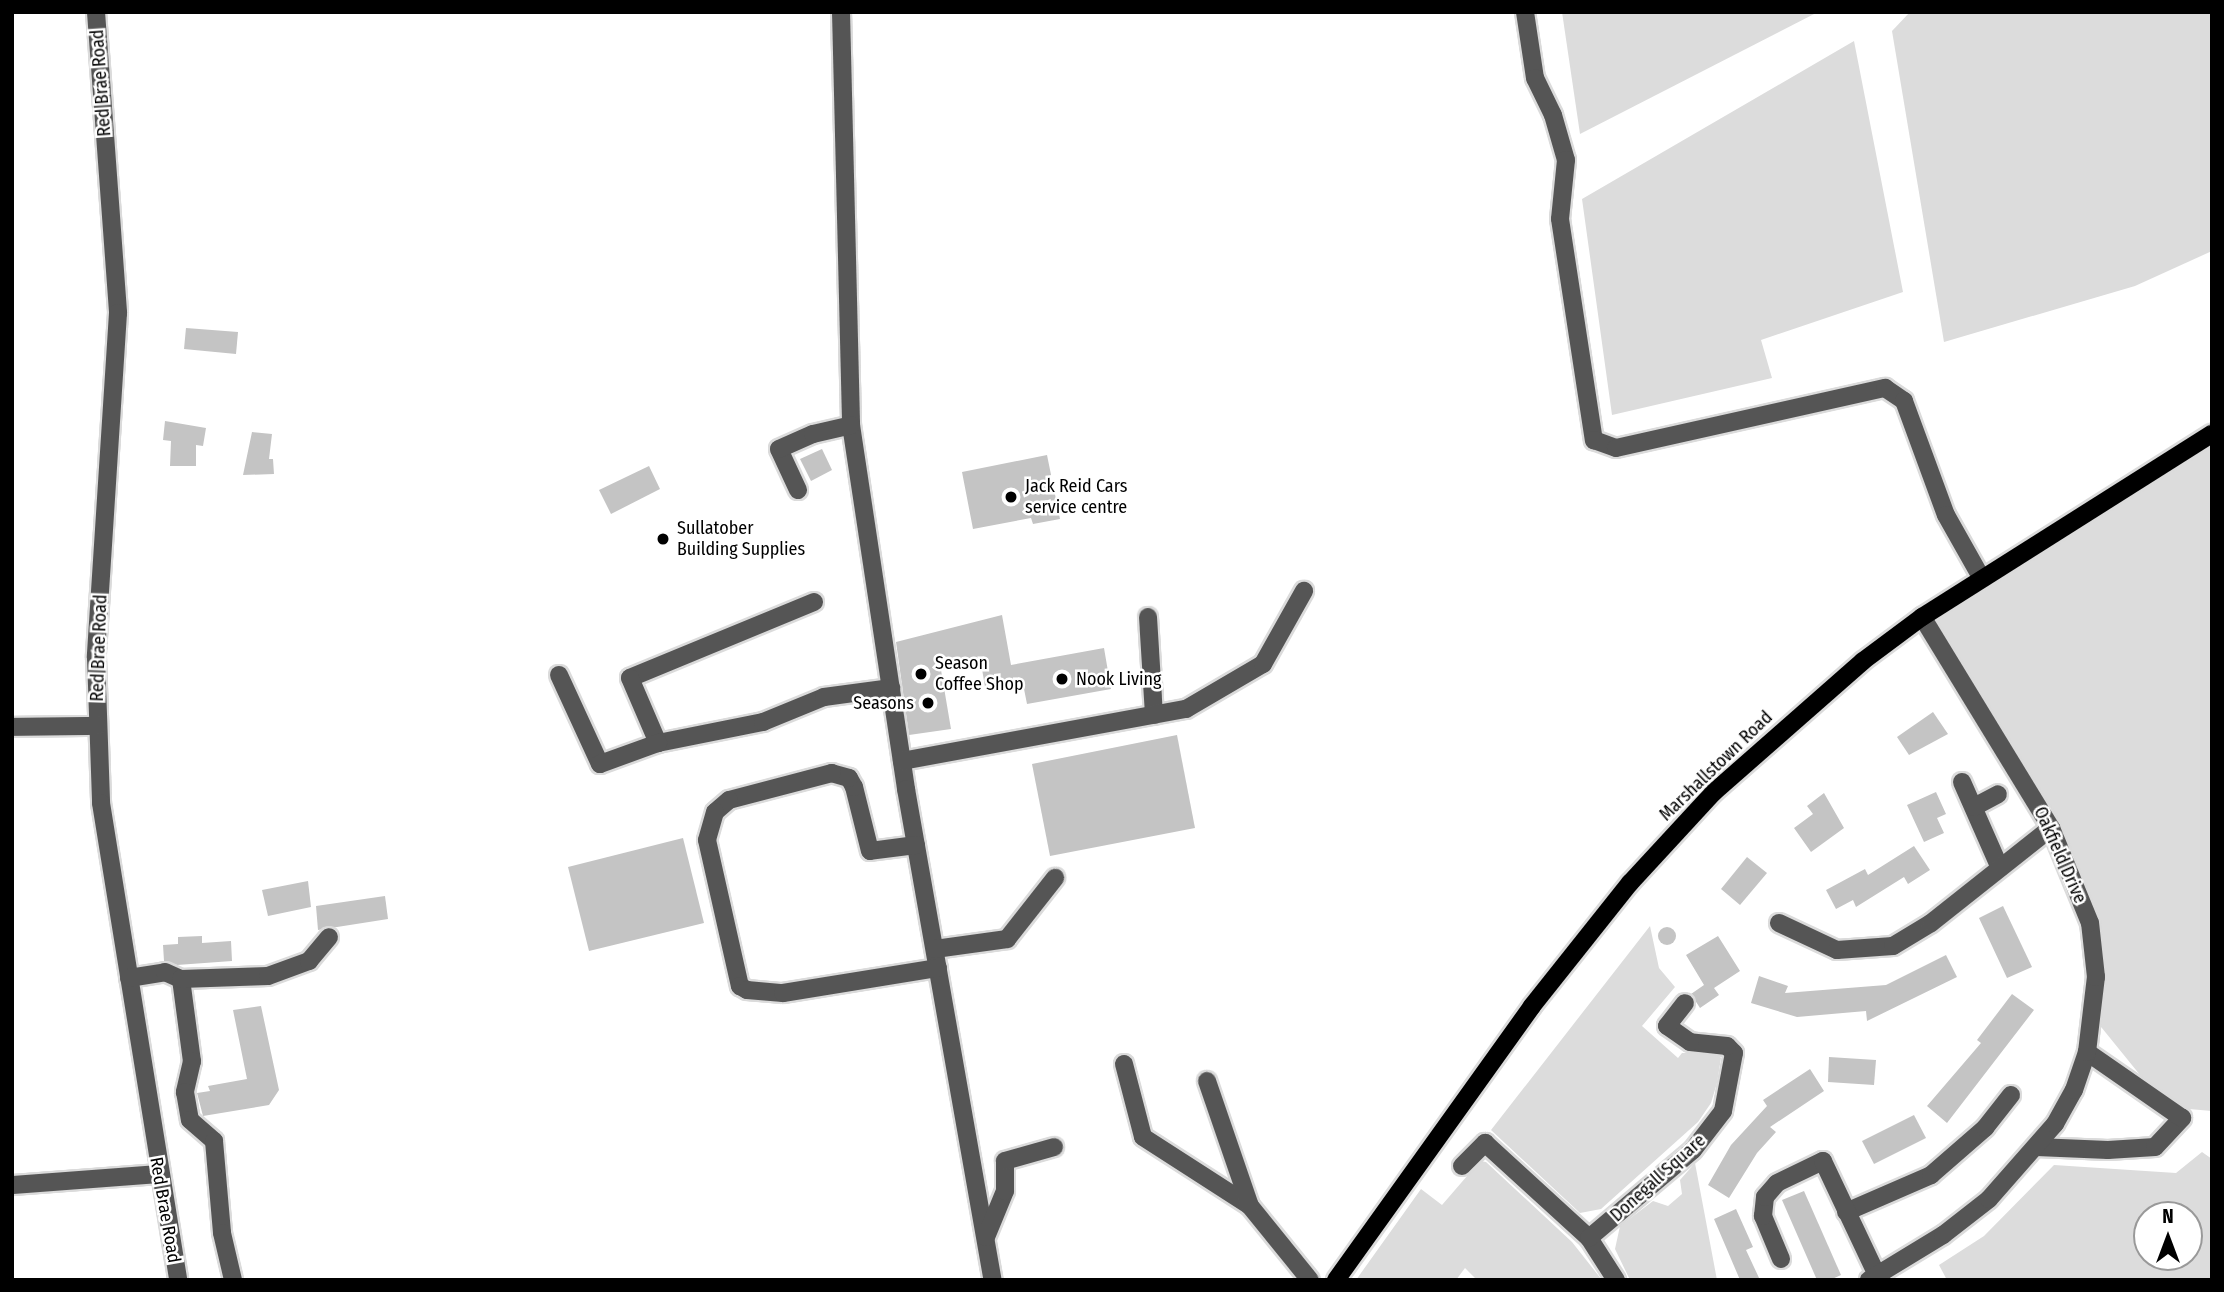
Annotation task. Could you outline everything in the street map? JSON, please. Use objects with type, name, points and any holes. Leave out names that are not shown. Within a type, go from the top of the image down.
[{"type":"main road","name":"Marshallstown Road","points":[[1336,1280],[1532,1006],[1630,884],[1714,792],[1863,661],[1922,617],[1981,577],[2212,434]]},
{"type":"street","name":"Red Brae Road","points":[[96,12],[118,313],[96,657],[101,803],[157,1174],[178,1280]]},
{"type":"street","points":[[841,12],[851,425],[902,761],[993,1280]]},
{"type":"street","points":[[1525,12],[1535,78],[1553,115],[1566,160],[1560,219],[1594,440],[1616,448],[1885,388],[1904,401],[1946,515],[1981,577]]},
{"type":"street","points":[[799,490],[779,449],[813,434],[851,425]]},
{"type":"street","points":[[902,761],[1186,709],[1263,664],[1304,592]]},
{"type":"street","points":[[658,743],[630,678],[814,602]]},
{"type":"street","points":[[1148,617],[1154,715]]},
{"type":"street","name":"Oakfield Drive","points":[[1873,1278],[1943,1235],[1989,1199],[2037,1147],[2074,1090],[2087,1052],[2096,978],[2091,934],[2075,881],[2050,828],[1922,617]]},
{"type":"street","points":[[559,675],[600,764],[658,743],[763,722],[824,696],[891,688]]},
{"type":"street","points":[[12,727],[97,726]]},
{"type":"street","points":[[916,845],[870,851],[854,788],[842,773],[832,773],[729,800],[715,812],[707,840],[740,986],[747,990],[783,993],[938,968]]},
{"type":"street","points":[[1962,782],[2000,868]]},
{"type":"street","points":[[1974,807],[1998,794]]},
{"type":"street","points":[[1779,923],[1828,948],[1883,949],[1915,934],[2050,828]]},
{"type":"street","points":[[935,949],[1007,939],[1055,878]]},
{"type":"street","points":[[129,978],[165,972],[181,979],[268,976],[309,961],[329,937]]},
{"type":"street","points":[[181,979],[192,1061],[187,1102],[190,1120],[214,1141],[222,1233],[233,1280]]},
{"type":"street","name":"Donegall Square","points":[[1589,1238],[1693,1150],[1723,1111],[1734,1053],[1727,1046],[1690,1042],[1667,1026],[1685,1003]]},
{"type":"street","points":[[2037,1147],[2108,1150],[2155,1147],[2182,1118],[2087,1052]]},
{"type":"street","points":[[1124,1065],[1143,1137],[1250,1206],[1310,1280]]},
{"type":"street","points":[[1207,1081],[1250,1206]]},
{"type":"street","points":[[1846,1212],[1931,1175],[1985,1128],[2011,1095]]},
{"type":"street","points":[[1462,1166],[1485,1143],[1589,1238],[1616,1280]]},
{"type":"street","points":[[986,1237],[1005,1191],[1005,1161],[1054,1147]]},
{"type":"street","points":[[1780,1259],[1763,1203],[1774,1185],[1824,1161],[1873,1278]]},
{"type":"street","points":[[12,1185],[157,1174]]},
{"type":"shaded area","points":[[1562,12],[1818,12],[1580,134]]},
{"type":"shaded area","points":[[1910,12],[2212,12],[2212,251],[2135,286],[1944,342],[1892,31]]},
{"type":"shaded area","points":[[1854,41],[1903,292],[1761,340],[1772,378],[1612,415],[1582,199]]},
{"type":"shaded area","points":[[2212,434],[2212,1111],[2166,1107],[2093,1017],[2090,923],[2002,746],[1922,617]]},
{"type":"shaded area","points":[[1650,926],[1659,968],[1675,987],[1642,1026],[1678,1058],[1682,1053],[1717,1053],[1721,1058],[1717,1083],[1711,1103],[1698,1122],[1601,1209],[1580,1213],[1491,1130]]},
{"type":"shaded area","points":[[2202,1152],[2212,1159],[2212,1280],[1947,1280],[1939,1265],[1984,1236],[2054,1165],[2176,1173]]},
{"type":"shaded area","points":[[1480,1161],[1486,1162],[1572,1242],[1602,1280],[1477,1280],[1465,1268],[1456,1280],[1356,1280],[1421,1189],[1442,1205]]},
{"type":"shaded area","points":[[1695,1163],[1717,1280],[1630,1280],[1615,1249],[1620,1226],[1653,1201],[1668,1206],[1682,1194],[1680,1180]]},
{"type":"building","points":[[186,328],[238,332],[236,354],[184,349]]},
{"type":"building","points":[[165,421],[206,428],[203,446],[196,445],[196,466],[170,466],[171,441],[163,440]]},
{"type":"building","points":[[252,432],[272,434],[269,459],[273,459],[274,474],[243,475]]},
{"type":"building","points":[[822,449],[832,470],[811,481],[800,459]]},
{"type":"building","name":"Jack Reid Cars service centre","points":[[1047,455],[1060,519],[1033,524],[1031,518],[973,529],[962,472]]},
{"type":"building","points":[[649,466],[660,489],[611,514],[599,490]]},
{"type":"building","name":"Season Coffee Shop","points":[[1002,615],[1011,665],[1104,648],[1111,689],[1027,704],[1022,679],[985,687],[981,663],[941,670],[951,729],[909,735],[896,642]]},
{"type":"building","points":[[1933,712],[1948,734],[1909,755],[1897,737]]},
{"type":"building","points":[[1177,735],[1195,828],[1050,856],[1032,764]]},
{"type":"building","points":[[1936,792],[1946,814],[1937,818],[1944,833],[1924,842],[1907,805]]},
{"type":"building","points":[[1824,793],[1844,828],[1811,852],[1794,828],[1813,814],[1807,806]]},
{"type":"building","points":[[683,838],[704,923],[589,951],[568,867]]},
{"type":"building","points":[[1914,846],[1930,870],[1908,884],[1904,877],[1856,907],[1853,900],[1836,909],[1826,890],[1865,869],[1868,875]]},
{"type":"building","points":[[1747,857],[1767,873],[1740,905],[1721,889]]},
{"type":"building","points":[[308,881],[311,907],[268,916],[262,890]]},
{"type":"building","points":[[385,896],[388,919],[318,930],[316,906]]},
{"type":"building","points":[[2003,906],[2032,967],[2007,978],[1979,918]]},
{"type":"building","points":[[1667,927],[1673,930],[1676,936],[1673,942],[1667,945],[1661,942],[1658,936],[1661,930]]},
{"type":"building","points":[[202,936],[202,943],[231,941],[232,961],[177,965],[164,961],[163,945],[178,944],[178,937]]},
{"type":"building","points":[[1718,936],[1740,971],[1714,988],[1719,995],[1700,1008],[1691,994],[1704,985],[1686,955]]},
{"type":"building","points":[[1946,955],[1957,977],[1867,1021],[1866,1011],[1797,1017],[1751,1003],[1759,976],[1788,986],[1785,993],[1886,985]]},
{"type":"building","points":[[2012,994],[2034,1010],[1947,1123],[1927,1106],[1981,1043],[1977,1040]]},
{"type":"building","points":[[261,1006],[279,1090],[269,1105],[203,1116],[197,1093],[210,1091],[208,1086],[247,1079],[233,1010]]},
{"type":"building","points":[[1829,1057],[1876,1060],[1874,1085],[1828,1082]]},
{"type":"building","points":[[1810,1069],[1824,1091],[1770,1127],[1776,1132],[1757,1153],[1729,1198],[1708,1185],[1731,1145],[1767,1106],[1763,1100]]},
{"type":"building","points":[[1914,1115],[1926,1138],[1874,1164],[1862,1141]]},
{"type":"building","points":[[1804,1191],[1841,1275],[1830,1280],[1817,1280],[1782,1200]]},
{"type":"building","points":[[1736,1209],[1753,1247],[1746,1250],[1760,1280],[1740,1280],[1714,1219]]},
{"type":"place","name":"Jack Reid Cars service centre","points":[[1011,497]]},
{"type":"place","name":"Sullatober Building Supplies","points":[[663,539]]},
{"type":"place","name":"Season Coffee Shop","points":[[921,674]]},
{"type":"place","name":"Nook Living","points":[[1062,679]]},
{"type":"place","name":"Seasons","points":[[928,703]]}]
